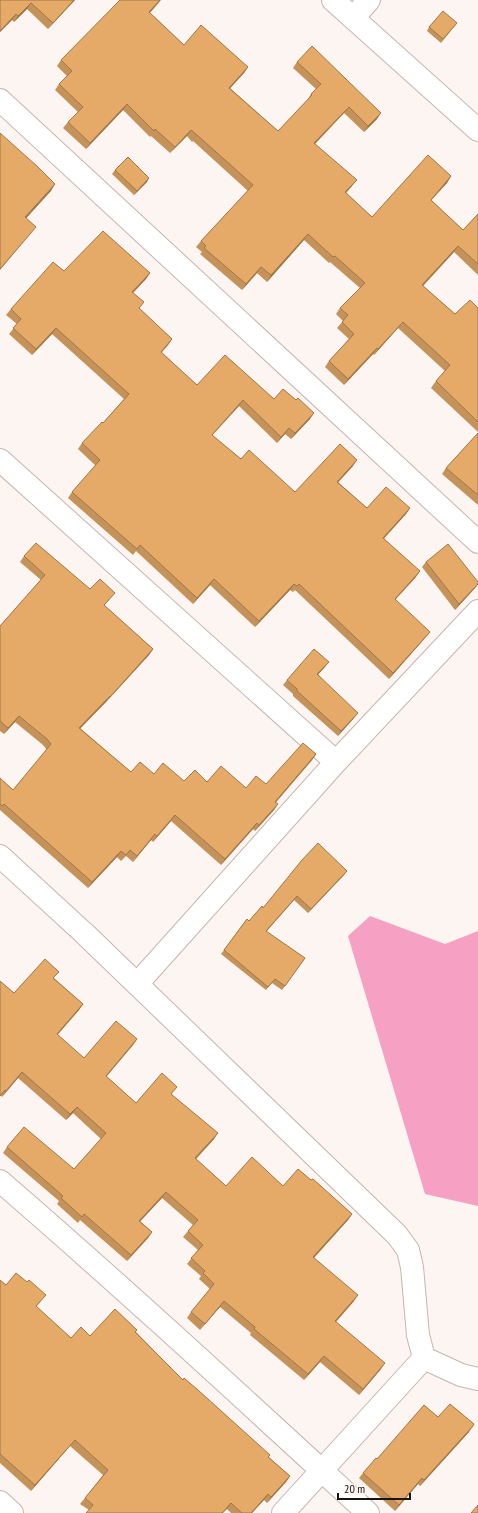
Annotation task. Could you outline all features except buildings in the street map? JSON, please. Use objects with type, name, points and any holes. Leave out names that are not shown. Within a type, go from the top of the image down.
[{"type":"street","points":[[333,0],[478,130]]},
{"type":"street","points":[[353,18],[368,0]]},
{"type":"street","points":[[0,100],[478,542]]},
{"type":"street","points":[[0,460],[336,762]]},
{"type":"street","points":[[137,984],[336,762],[478,611]]},
{"type":"street","points":[[0,856],[85,934],[397,1235],[408,1250],[412,1267],[418,1335],[424,1358]]},
{"type":"street","points":[[0,1181],[84,1254],[368,1513]]},
{"type":"street","points":[[424,1358],[461,1375],[478,1379]]},
{"type":"street","points":[[283,1513],[424,1358]]},
{"type":"street","points":[[0,1502],[12,1513]]},
{"type":"shaded area","points":[[370,916],[445,944],[478,931],[478,1206],[425,1194],[348,936]]}]
